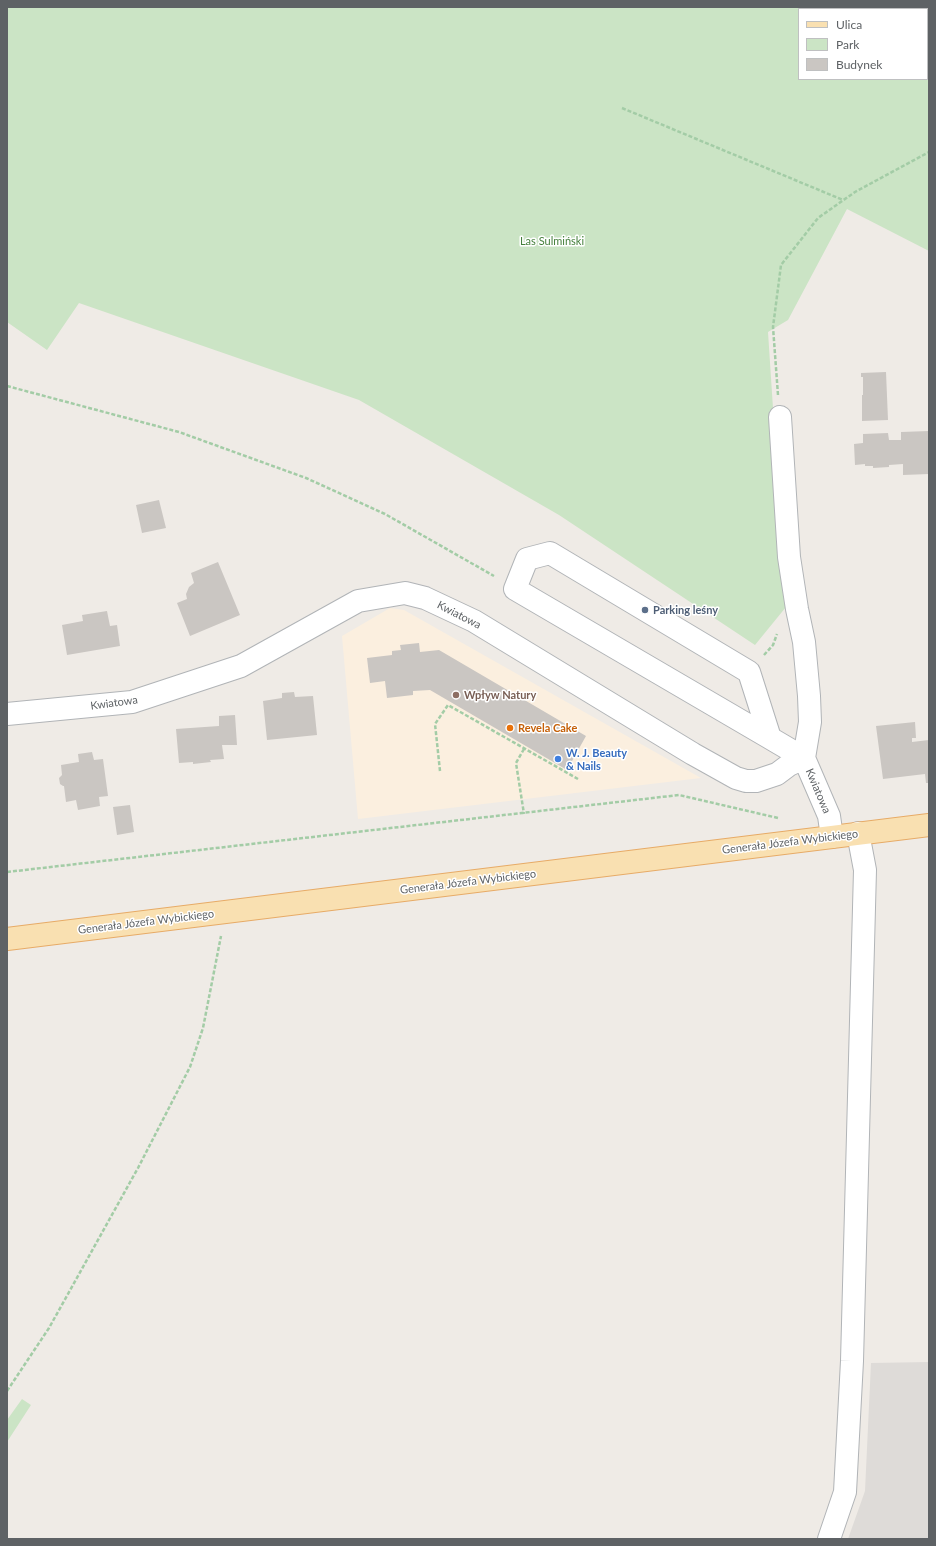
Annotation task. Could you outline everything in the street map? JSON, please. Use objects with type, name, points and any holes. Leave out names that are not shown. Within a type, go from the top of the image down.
[{"type":"main road","name":"Generała Józefa Wybickiego","points":[[7,939],[929,825]]},
{"type":"street","points":[[770,738],[749,672],[550,553],[527,559],[515,589],[804,758],[810,722],[804,642],[789,557],[780,417]]},
{"type":"street","name":"Kwiatowa","points":[[7,714],[132,702],[241,666],[358,601],[405,593],[426,598],[474,622],[693,754],[736,778],[746,781],[756,781],[777,774],[789,765],[804,758],[829,816],[832,837]]},
{"type":"street","points":[[829,1539],[846,1492],[852,1361],[865,870],[858,834]]},
{"type":"path","points":[[622,108],[843,200]]},
{"type":"path","points":[[780,417],[773,327],[781,265],[818,218],[855,192],[929,152]]},
{"type":"path","points":[[7,386],[179,432],[306,478],[385,514],[515,589]]},
{"type":"path","points":[[749,672],[773,645],[783,621],[797,609]]},
{"type":"path","points":[[440,771],[435,724],[448,705],[578,779]]},
{"type":"path","points":[[524,749],[516,763],[524,814]]},
{"type":"path","points":[[7,872],[524,814],[679,795],[781,819]]},
{"type":"path","points":[[7,1391],[49,1328],[138,1168],[190,1067],[203,1028],[225,912]]},
{"type":"shaded area","points":[[390,608],[404,610],[701,778],[358,819],[342,636]]},
{"type":"shaded area","points":[[929,1362],[929,1539],[848,1539],[865,1491],[871,1363]]},
{"type":"green space","name":"Las Sulmiński","points":[[7,7],[929,7],[929,251],[847,209],[788,320],[768,332],[786,607],[755,645],[559,515],[359,400],[79,303],[47,350],[7,322]]},
{"type":"green space","points":[[22,1399],[31,1405],[7,1442],[7,1420]]},
{"type":"building","points":[[886,372],[888,420],[862,421],[863,377],[861,377],[861,373]]},
{"type":"building","points":[[929,431],[929,474],[903,475],[903,464],[873,468],[873,466],[865,466],[865,464],[855,465],[854,444],[863,443],[863,434],[888,433],[889,440],[901,440],[901,432]]},
{"type":"building","points":[[159,500],[166,528],[142,533],[136,505]]},
{"type":"building","points":[[218,562],[240,615],[190,636],[177,603],[187,599],[186,594],[189,587],[194,583],[191,573]]},
{"type":"building","points":[[107,611],[110,626],[117,625],[120,646],[67,655],[62,625],[83,621],[82,615]]},
{"type":"building","points":[[419,643],[420,652],[439,650],[586,736],[567,770],[430,690],[413,691],[413,695],[387,698],[385,681],[370,683],[367,658],[392,655],[392,651],[401,650],[400,645]]},
{"type":"building","points":[[294,692],[295,697],[313,696],[317,735],[267,740],[263,701],[282,698],[282,693]]},
{"type":"building","points":[[235,715],[237,745],[222,745],[224,759],[210,760],[211,762],[193,764],[193,762],[179,763],[176,729],[219,726],[219,716]]},
{"type":"building","points":[[915,722],[916,738],[912,738],[912,742],[929,740],[929,783],[926,783],[925,774],[883,779],[876,726]]},
{"type":"building","points":[[92,752],[94,760],[103,759],[108,796],[99,797],[100,806],[78,810],[76,800],[66,802],[64,786],[60,784],[59,778],[62,775],[61,765],[79,762],[78,754]]},
{"type":"building","points":[[130,805],[134,832],[117,835],[113,807]]},
{"type":"place","name":"Parking leśny","points":[[645,610]]},
{"type":"place","name":"Wpływ Natury","points":[[456,695]]},
{"type":"place","name":"Revela Cake","points":[[510,728]]},
{"type":"place","name":"W. J. Beauty & Nails","points":[[558,759]]}]
